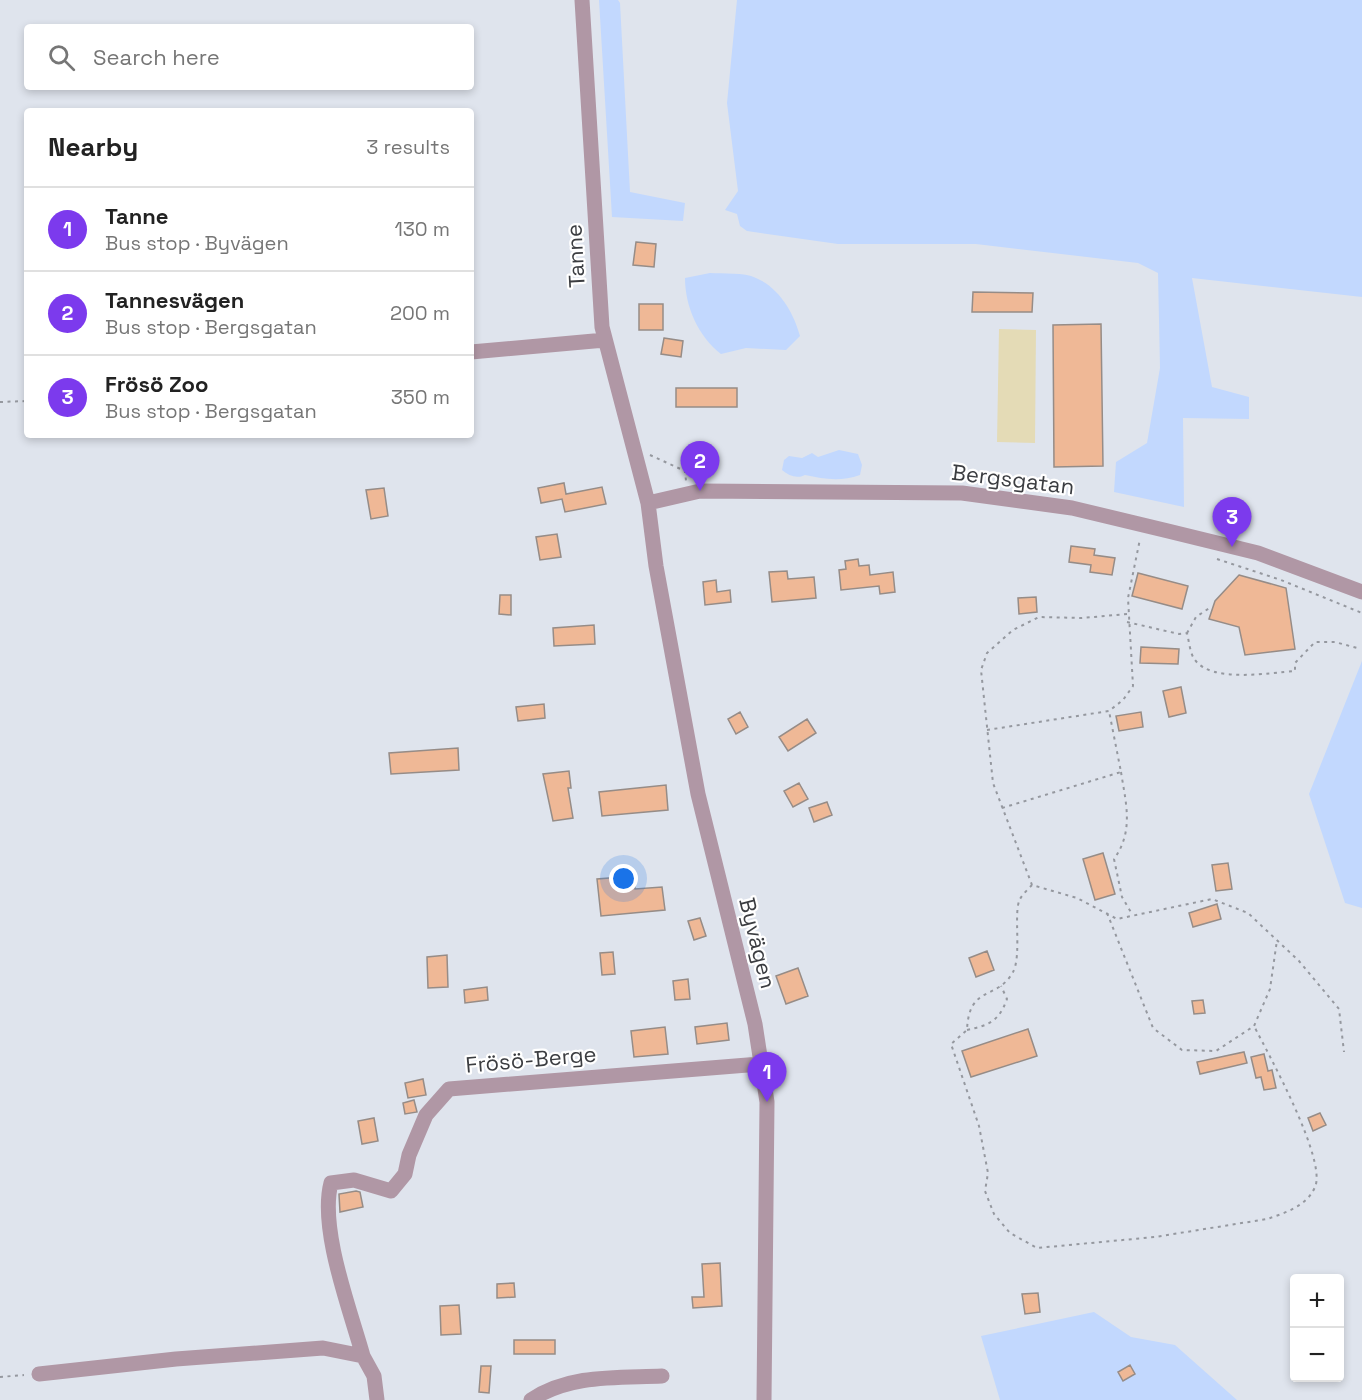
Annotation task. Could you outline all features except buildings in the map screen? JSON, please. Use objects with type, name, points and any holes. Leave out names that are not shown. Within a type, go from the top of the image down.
[{"type":"street","name":"Tanne","points":[[582,0],[605,340],[648,503]]},
{"type":"street","points":[[474,352],[605,340]]},
{"type":"street","name":"Bergsgatan","points":[[648,503],[700,491],[962,493],[1072,508],[1258,553],[1362,592]]},
{"type":"street","name":"Byvägen","points":[[648,503],[656,566],[698,794],[755,1024],[767,1102],[764,1400]]},
{"type":"street","name":"Frösö-Berge","points":[[363,1356],[329,1229],[327,1199],[331,1183],[354,1180],[391,1191],[405,1174],[409,1155],[426,1115],[449,1089],[760,1064]]},
{"type":"street","points":[[39,1374],[176,1359],[323,1348],[363,1356],[374,1376],[377,1400]]},
{"type":"street","points":[[531,1400],[549,1388],[563,1383],[589,1379],[662,1376]]},
{"type":"path","points":[[0,402],[24,400]]},
{"type":"path","points":[[645,452],[685,471],[687,494]]},
{"type":"path","points":[[987,730],[1109,711],[1123,700],[1133,686],[1127,614],[1128,598],[1142,532]]},
{"type":"path","points":[[1208,554],[1362,613]]},
{"type":"path","points":[[1211,607],[1196,617],[1187,633],[1193,659],[1206,671],[1232,674],[1295,671],[1295,663],[1315,642],[1335,642],[1357,648]]},
{"type":"path","points":[[1032,885],[993,783],[981,670],[987,653],[1013,630],[1039,617],[1082,618],[1127,614]]},
{"type":"path","points":[[1127,622],[1179,634],[1187,633]]},
{"type":"path","points":[[1109,711],[1129,822],[1124,846],[1114,859],[1122,897],[1133,915]]},
{"type":"path","points":[[1002,808],[1121,772]]},
{"type":"path","points":[[1032,885],[1077,898],[1117,919],[1212,899],[1248,913],[1299,961],[1339,1009],[1344,1052]]},
{"type":"path","points":[[967,1030],[968,1011],[979,997],[1000,986],[1014,972],[1019,930],[1019,901],[1032,885]]},
{"type":"path","points":[[1107,913],[1153,1028],[1182,1050],[1216,1051],[1254,1026],[1270,989],[1277,940]]},
{"type":"path","points":[[1000,986],[1007,999],[1001,1015],[989,1025],[967,1030],[951,1044],[979,1126],[987,1173],[985,1191],[994,1214],[1010,1233],[1037,1248],[1155,1237],[1268,1219],[1296,1209],[1315,1188],[1318,1168],[1292,1104],[1254,1026]]},
{"type":"path","points":[[0,1377],[39,1374]]},
{"type":"shaded area","points":[[599,0],[618,0],[620,3],[630,192],[685,203],[683,221],[612,217]]},
{"type":"shaded area","points":[[737,0],[1362,0],[1362,297],[1192,278],[1212,387],[1249,397],[1249,419],[1183,418],[1184,507],[1114,492],[1116,462],[1147,443],[1160,368],[1158,273],[1138,263],[976,244],[838,244],[747,231],[740,226],[737,214],[725,210],[738,191],[727,103]]},
{"type":"shaded area","points":[[710,273],[746,275],[765,282],[785,302],[800,336],[786,350],[746,348],[721,354],[713,347],[694,320],[687,299],[685,278]]},
{"type":"shaded area","points":[[839,450],[858,454],[862,465],[860,475],[846,479],[805,475],[799,477],[782,470],[784,460],[789,456],[802,458],[812,453],[818,457]]},
{"type":"shaded area","points":[[1362,661],[1362,908],[1345,903],[1309,794]]},
{"type":"shaded area","points":[[1094,1312],[1131,1337],[1175,1345],[1237,1400],[1000,1400],[981,1336]]},
{"type":"sand","points":[[999,329],[1036,330],[1035,443],[997,442]]},
{"type":"place","name":"Tannesvägen","points":[[700,491]]},
{"type":"place","name":"Frösö Zoo","points":[[1232,547]]},
{"type":"place","name":"Tanne","points":[[767,1102]]}]
